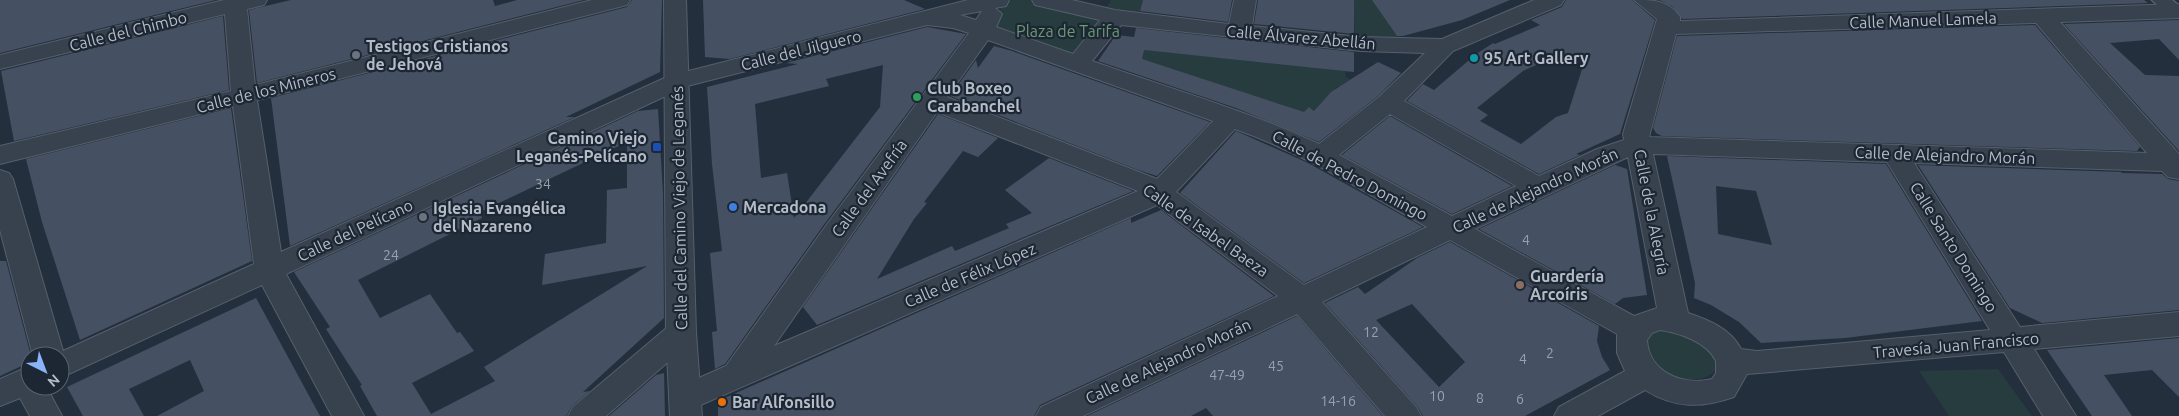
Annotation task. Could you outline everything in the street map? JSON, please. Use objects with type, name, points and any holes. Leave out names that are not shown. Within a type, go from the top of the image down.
[{"type":"street","name":"Calle de los Mineros","points":[[0,155],[244,96],[618,0]]},
{"type":"street","name":"Calle del Camino Viejo de Leganés","points":[[675,0],[678,81],[681,333],[685,407]]},
{"type":"street","name":"Calle Álvarez Abellán","points":[[1043,0],[1115,17],[1239,32],[1361,44],[1444,46],[1552,0]]},
{"type":"street","points":[[1239,32],[1245,0]]},
{"type":"street","points":[[1645,0],[1668,17],[1667,25]]},
{"type":"street","name":"Calle del Jilguero","points":[[678,81],[924,19],[968,4],[999,1]]},
{"type":"street","name":"Calle del Avefría","points":[[738,376],[835,234],[983,30],[999,1]]},
{"type":"street","points":[[242,2],[244,96],[269,270],[348,416]]},
{"type":"street","name":"Calle del Chimbo","points":[[0,62],[242,2]]},
{"type":"street","name":"Calle Manuel Lamela","points":[[1667,25],[1682,28],[2042,16],[2171,8]]},
{"type":"street","points":[[2042,16],[2176,166]]},
{"type":"street","points":[[983,30],[1079,62],[1115,17]]},
{"type":"street","name":"Calle del Jilguero","points":[[924,19],[956,20],[983,30]]},
{"type":"street","name":"Calle de la Alegría","points":[[1667,25],[1636,134],[1674,320]]},
{"type":"street","points":[[1321,156],[1388,103],[1444,46]]},
{"type":"street","name":"Calle de Pedro Domingo","points":[[1079,62],[1278,135],[1321,156],[1635,330]]},
{"type":"street","name":"Calle del Pelícano","points":[[70,361],[678,81]]},
{"type":"street","name":"Calle de Isabel Baeza","points":[[933,100],[1150,186],[1301,298],[1405,416]]},
{"type":"street","points":[[1388,103],[1538,187]]},
{"type":"street","name":"Calle de Félix López","points":[[685,407],[738,376],[1159,193],[1231,117]]},
{"type":"street","name":"Calle de Alejandro Morán","points":[[1052,416],[1606,155],[1638,145],[2176,166]]},
{"type":"street","name":"Calle Santo Domingo","points":[[1895,154],[2060,416]]},
{"type":"street","points":[[0,179],[47,346]]},
{"type":"street","points":[[1674,320],[1694,326],[1715,338],[1732,361],[1732,372],[1729,381],[1723,388],[1708,393],[1694,405],[1647,374],[1632,354],[1630,345],[1635,330],[1650,321],[1674,320]]},
{"type":"street","name":"Travesía Juan Francisco","points":[[1732,361],[1757,363],[2179,324]]},
{"type":"street","points":[[584,416],[681,333]]},
{"type":"street","points":[[1570,416],[1647,374]]},
{"type":"street","points":[[19,385],[46,416]]},
{"type":"green space","name":"Plaza de Tarifa","points":[[1013,0],[1029,0],[1107,17],[1078,58],[989,28],[1004,3]]},
{"type":"green space","points":[[1111,0],[1143,0],[1140,12],[1106,8]]},
{"type":"green space","points":[[1289,0],[1424,0],[1381,12],[1398,38],[1355,40],[1354,14]]},
{"type":"green space","points":[[1135,49],[1345,70],[1346,77],[1351,80],[1349,93],[1338,86],[1319,105],[1326,109],[1319,114],[1309,107],[1289,130],[1274,123],[1288,107],[1130,56]]},
{"type":"green space","points":[[1665,329],[1696,337],[1715,358],[1716,368],[1711,374],[1688,380],[1661,372],[1651,362],[1646,339],[1653,332]]},
{"type":"green space","points":[[1998,369],[2032,416],[1949,416],[1919,371]]},
{"type":"building","points":[[0,0],[216,0],[0,53]]},
{"type":"building","points":[[291,0],[493,0],[495,6],[517,0],[584,0],[257,83],[249,10]]},
{"type":"building","points":[[632,0],[662,0],[660,72],[566,117],[575,117],[290,246],[271,98],[627,7]]},
{"type":"building","points":[[703,0],[904,0],[925,9],[730,59],[705,57]]},
{"type":"building","points":[[1143,0],[1232,0],[1228,22],[1140,11]]},
{"type":"building","points":[[1258,0],[1354,0],[1354,34],[1254,24]]},
{"type":"building","points":[[1372,0],[1510,0],[1462,20],[1397,36]]},
{"type":"building","points":[[1566,0],[1632,0],[1655,20],[1620,134],[1576,154],[1580,155],[1539,174],[1407,101],[1423,84],[1434,90],[1475,55],[1493,43],[1495,44],[1540,25],[1531,20],[1562,7]],"holes":[[[1562,53],[1585,60],[1568,113],[1556,117],[1521,144],[1480,121],[1488,115],[1477,108],[1523,71]]]},
{"type":"building","points":[[1659,0],[2144,0],[2148,3],[1682,19],[1672,6]]},
{"type":"building","points":[[223,16],[229,90],[14,141],[1,71]]},
{"type":"building","points":[[2179,20],[2179,60],[2159,39],[2110,43],[2145,75],[2179,76],[2179,151],[2064,24]]},
{"type":"building","points":[[2035,25],[2140,147],[2137,151],[1662,136],[1656,133],[1653,128],[1677,36]]},
{"type":"building","points":[[927,27],[966,34],[823,226],[725,364],[715,369],[712,332],[717,331],[710,253],[722,251],[712,164],[707,87],[798,64],[786,63]],"holes":[[[883,65],[880,107],[794,218],[787,173],[761,178],[755,104],[829,86],[826,79]]]},
{"type":"building","points":[[1136,28],[1354,52],[1354,72],[1144,50],[1142,59],[1304,112],[1309,107],[1314,111],[1331,92],[1378,62],[1401,73],[1378,96],[1319,142],[1236,108],[1098,61],[1116,35],[1134,37]]},
{"type":"building","points":[[994,46],[1210,122],[1157,176],[1138,170],[950,96],[976,60],[978,68]]},
{"type":"building","points":[[231,108],[252,261],[80,340],[42,222],[26,159]]},
{"type":"building","points":[[658,109],[663,194],[664,318],[583,392],[590,391],[572,406],[566,416],[377,416],[360,386],[362,385],[326,329],[330,327],[294,272],[638,111]],"holes":[[[627,142],[627,188],[607,190],[606,243],[545,254],[542,285],[647,266],[484,367],[495,381],[431,414],[412,383],[474,351],[460,332],[457,333],[430,294],[380,318],[358,280],[482,218],[480,212]]]},
{"type":"building","points":[[938,114],[998,138],[978,157],[963,151],[924,202],[927,203],[914,219],[877,279],[952,246],[955,251],[1009,228],[1006,224],[1032,213],[1005,190],[1049,158],[1133,191],[817,325],[803,307]]},
{"type":"building","points":[[1390,116],[1512,186],[1452,214],[1342,155]]},
{"type":"building","points":[[1236,131],[1308,163],[1423,227],[1304,283],[1180,193]]},
{"type":"building","points":[[1667,156],[1886,164],[1982,321],[1845,338],[1761,343],[1739,322],[1711,305],[1694,298],[1695,283]],"holes":[[[1716,186],[1756,191],[1772,245],[1718,234]]]},
{"type":"building","points":[[1615,165],[1627,169],[1647,295],[1623,298],[1615,304],[1479,229]]},
{"type":"building","points":[[1918,165],[2162,174],[2168,179],[2179,181],[2179,310],[2042,323],[2010,308]]},
{"type":"building","points":[[1161,210],[1274,296],[1040,405],[1034,416],[718,416],[718,401],[1131,218],[1131,223]]},
{"type":"building","points":[[1450,242],[1599,326],[1597,341],[1602,357],[1610,370],[1525,416],[1423,416],[1417,406],[1325,303],[1358,287],[1365,294],[1417,258]],"holes":[[[1412,304],[1465,362],[1439,387],[1376,320]]]},
{"type":"building","points":[[0,261],[6,261],[28,346],[20,346],[20,367],[0,376]]},
{"type":"building","points":[[256,298],[320,416],[157,416],[204,391],[190,360],[129,389],[144,416],[83,416],[70,392],[70,386]]},
{"type":"building","points":[[1297,316],[1383,416],[1213,416],[1206,408],[1191,416],[1087,416]]},
{"type":"building","points":[[2179,338],[2179,397],[2152,370],[2104,375],[2132,416],[2092,416],[2047,350]]},
{"type":"building","points":[[664,373],[665,416],[609,416],[656,375]]},
{"type":"place","name":"Testigos Cristianos de Jehová","points":[[356,55]]},
{"type":"place","name":"95 Art Gallery","points":[[1474,58]]},
{"type":"place","name":"Club Boxeo Carabanchel","points":[[917,97]]},
{"type":"place","name":"Camino Viejo Leganés-Pelícano","points":[[657,147]]},
{"type":"place","name":"Mercadona","points":[[733,207]]},
{"type":"place","name":"Iglesia Evangélica del Nazareno","points":[[423,217]]},
{"type":"place","name":"Guardería Arcoíris","points":[[1520,285]]},
{"type":"place","name":"Bar Alfonsillo","points":[[722,402]]}]
